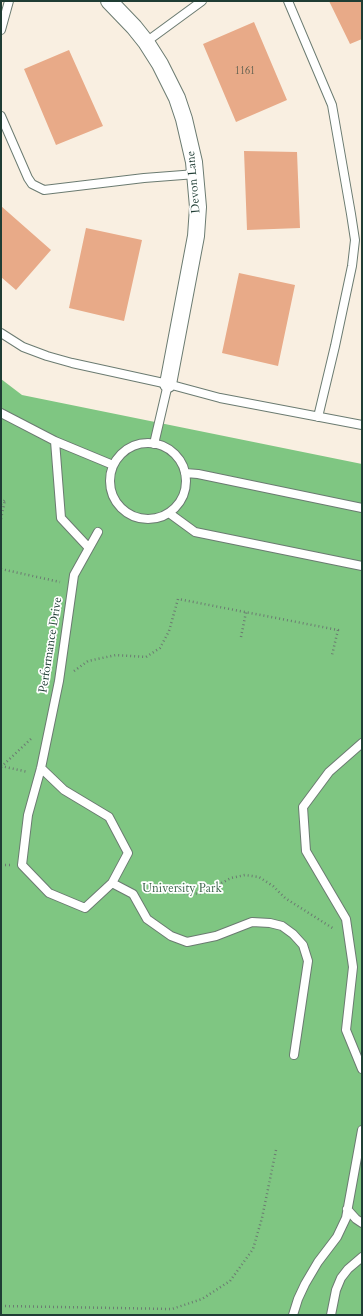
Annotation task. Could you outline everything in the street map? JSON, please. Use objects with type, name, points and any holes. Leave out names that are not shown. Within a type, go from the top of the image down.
[{"type":"street","name":"Devon Lane","points":[[109,1],[146,42],[160,64],[177,98],[188,134],[196,174],[198,206],[196,236],[168,384]]},
{"type":"lane","points":[[1,30],[9,1]]},
{"type":"lane","points":[[146,42],[202,1]]},
{"type":"lane","points":[[288,1],[332,105],[352,214],[355,240],[351,273],[318,416]]},
{"type":"lane","points":[[1,116],[28,178],[36,187],[44,190],[144,178],[196,174]]},
{"type":"lane","points":[[1,333],[23,347],[47,356],[168,384],[220,398],[362,425]]},
{"type":"lane","points":[[154,444],[168,384]]},
{"type":"lane","points":[[1,413],[55,441],[114,465]]},
{"type":"lane","points":[[55,441],[61,518],[89,548]]},
{"type":"lane","points":[[144,443],[163,446],[174,454],[182,465],[185,473],[186,482],[180,501],[169,513],[156,518],[146,519],[136,517],[126,512],[113,496],[110,485],[110,475],[114,465],[126,450],[135,445],[144,443]]},
{"type":"lane","points":[[185,473],[198,474],[362,508]]},
{"type":"lane","points":[[169,513],[195,532],[362,566]]},
{"type":"lane","name":"Performance Drive","points":[[40,771],[64,790],[109,818],[128,853],[112,883],[85,908],[48,893],[22,865],[28,815],[40,771],[49,722],[59,681],[74,575],[98,532]]},
{"type":"lane","points":[[362,743],[329,772],[303,807],[306,852],[346,919],[353,968],[346,1030],[362,1069]]},
{"type":"lane","points":[[112,883],[133,894],[147,919],[171,936],[187,942],[216,936],[252,922],[270,923],[282,926],[294,934],[302,945],[308,961],[294,1055]]},
{"type":"lane","points":[[294,1315],[298,1299],[305,1284],[318,1262],[337,1237],[346,1218],[362,1130]]},
{"type":"lane","points":[[347,1209],[362,1223]]},
{"type":"lane","points":[[331,1315],[336,1290],[341,1278],[348,1269],[362,1257]]},
{"type":"path","points":[[1,504],[5,500],[1,519]]},
{"type":"path","points":[[1,570],[72,585]]},
{"type":"path","points":[[59,681],[88,661],[116,655],[146,657],[160,648],[169,631],[178,599],[338,630],[332,655]]},
{"type":"path","points":[[241,637],[246,612]]},
{"type":"path","points":[[1,766],[49,722]]},
{"type":"path","points":[[1,766],[40,771]]},
{"type":"path","points":[[133,894],[149,887],[168,889],[188,894],[203,893],[231,878],[245,875],[259,877],[273,886],[285,898],[334,929],[348,934]]},
{"type":"path","points":[[1,1306],[172,1309],[202,1300],[230,1281],[253,1249],[262,1218],[276,1150]]},
{"type":"green space","name":"University Park","points":[[1,379],[22,395],[362,464],[362,1315],[1,1315]]},
{"type":"building","points":[[329,1],[362,1],[362,39],[350,44]]},
{"type":"building","points":[[254,22],[287,100],[236,122],[203,44]]},
{"type":"building","points":[[69,50],[103,126],[56,145],[24,69]]},
{"type":"building","points":[[244,151],[297,152],[300,228],[247,230]]},
{"type":"building","points":[[1,206],[51,250],[16,290],[1,277]]},
{"type":"building","points":[[86,228],[142,240],[124,321],[69,308]]},
{"type":"building","points":[[239,273],[295,285],[278,366],[222,353]]}]
